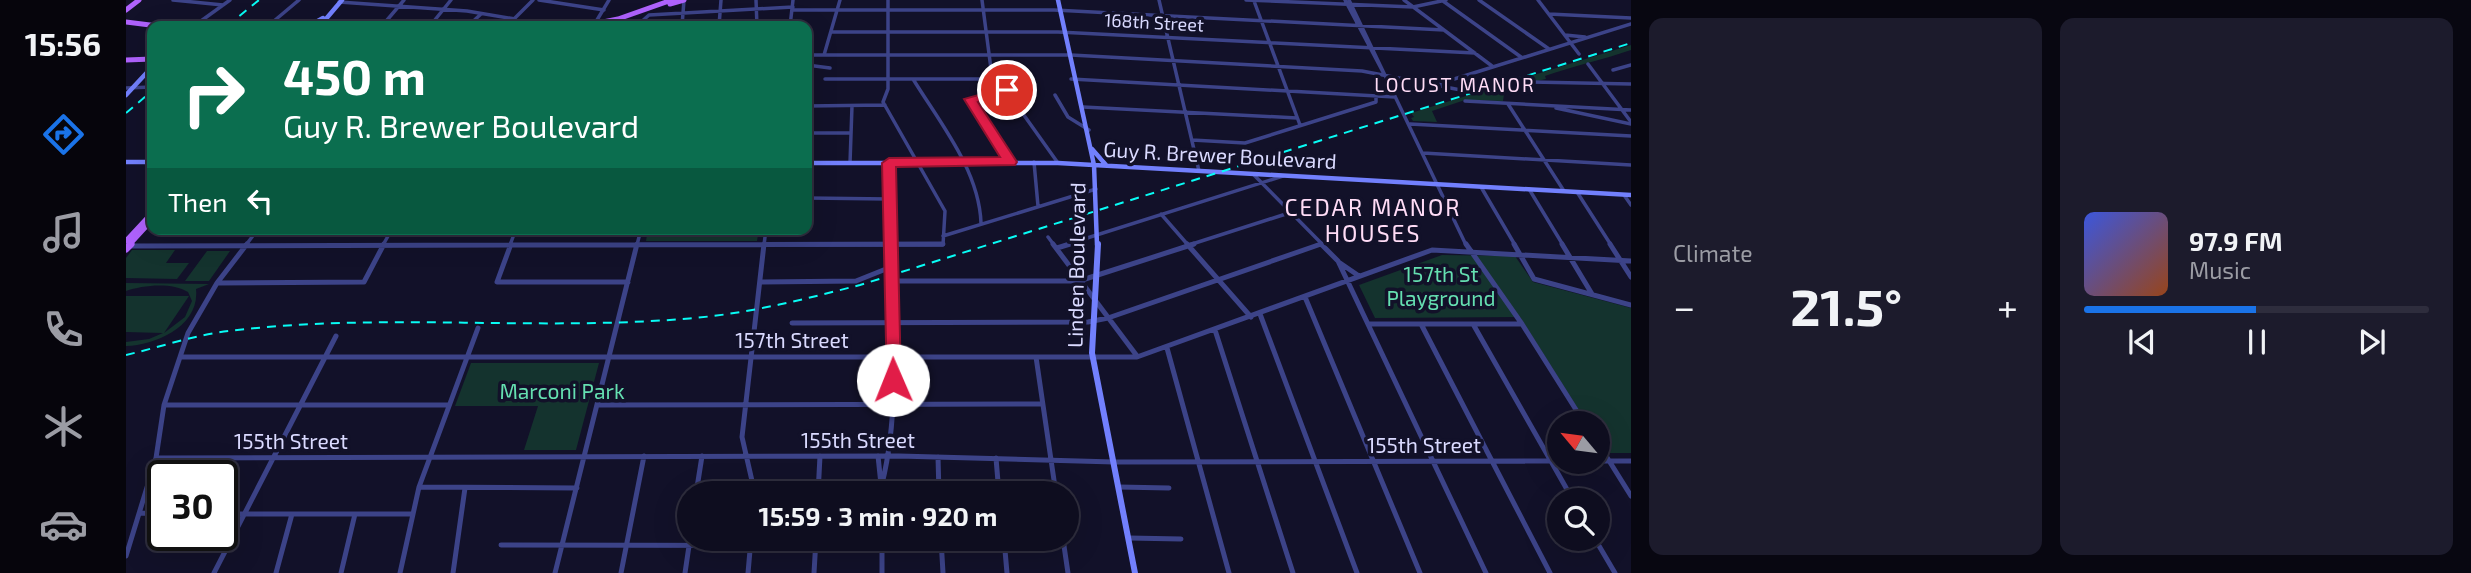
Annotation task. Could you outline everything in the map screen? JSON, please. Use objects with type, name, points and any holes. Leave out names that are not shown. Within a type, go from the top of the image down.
[{"type":"main road","points":[[126,9],[139,0]]},
{"type":"main road","points":[[609,21],[672,0]]},
{"type":"main road","points":[[621,21],[684,0]]},
{"type":"main road","name":"Linden Boulevard","points":[[1058,0],[1074,80],[1092,149],[1097,188],[1098,234],[1093,357],[1135,573]]},
{"type":"main road","points":[[318,21],[341,1]]},
{"type":"main road","points":[[326,21],[333,9]]},
{"type":"main road","points":[[325,21],[326,16]]},
{"type":"main road","points":[[127,25],[147,26]]},
{"type":"main road","points":[[126,60],[147,59]]},
{"type":"main road","points":[[126,95],[147,72]]},
{"type":"main road","points":[[1092,149],[1107,166]]},
{"type":"main road","points":[[126,162],[147,162]]},
{"type":"main road","name":"Guy R. Brewer Boulevard","points":[[812,163],[1034,162],[1631,195]]},
{"type":"main road","points":[[127,245],[147,219]]},
{"type":"main road","points":[[127,245],[147,225]]},
{"type":"street","points":[[173,0],[223,5]]},
{"type":"street","points":[[201,21],[230,0]]},
{"type":"street","points":[[274,21],[299,0]]},
{"type":"street","points":[[385,21],[404,0]]},
{"type":"street","points":[[434,21],[451,0]]},
{"type":"street","points":[[513,21],[533,0]]},
{"type":"street","points":[[539,0],[604,10]]},
{"type":"street","points":[[597,21],[608,0]]},
{"type":"street","points":[[682,21],[684,0]]},
{"type":"street","points":[[720,21],[721,0]]},
{"type":"street","points":[[756,0],[757,21]]},
{"type":"street","points":[[791,21],[793,0]]},
{"type":"street","points":[[824,55],[839,10],[839,0]]},
{"type":"street","points":[[127,245],[943,245],[945,211],[885,106],[888,79],[888,0]]},
{"type":"street","points":[[982,0],[991,69],[1059,163]]},
{"type":"street","points":[[1159,0],[1199,171]]},
{"type":"street","points":[[1247,0],[1348,2],[1413,7],[1444,0],[1522,58]]},
{"type":"street","points":[[1254,0],[1300,125]]},
{"type":"street","points":[[1404,0],[1493,67]]},
{"type":"street","points":[[1479,0],[1550,49]]},
{"type":"street","points":[[1538,0],[1579,54]]},
{"type":"street","points":[[341,1],[444,9],[515,19]]},
{"type":"street","points":[[1348,2],[1469,251],[1522,324],[1578,411]]},
{"type":"street","points":[[639,21],[648,14],[756,10],[983,10],[1060,11],[1444,30]]},
{"type":"street","points":[[473,21],[482,13]]},
{"type":"street","points":[[1549,14],[1631,18]]},
{"type":"street","points":[[1434,85],[1631,24]]},
{"type":"street","name":"168th Street","points":[[832,32],[1066,33],[1475,53]]},
{"type":"street","points":[[1565,35],[1590,37]]},
{"type":"street","points":[[812,55],[1071,55],[1279,66],[1362,71],[1466,91]]},
{"type":"street","points":[[1588,64],[1631,123]]},
{"type":"street","points":[[1613,70],[1631,65]]},
{"type":"street","points":[[812,66],[830,68]]},
{"type":"street","points":[[825,79],[999,79]]},
{"type":"street","points":[[913,79],[980,197],[981,223]]},
{"type":"street","points":[[1074,80],[1395,97]]},
{"type":"street","points":[[1531,82],[1631,85]]},
{"type":"street","points":[[126,88],[147,87]]},
{"type":"street","points":[[1007,90],[970,99],[1010,162]]},
{"type":"street","points":[[1055,95],[1069,118],[1081,128],[1089,130]]},
{"type":"street","points":[[1192,140],[1245,143],[1376,102],[1376,96]]},
{"type":"street","points":[[1465,102],[1631,110]]},
{"type":"street","points":[[1508,103],[1564,191]]},
{"type":"street","points":[[1541,105],[1631,123]]},
{"type":"street","points":[[812,106],[885,106]]},
{"type":"street","points":[[850,163],[852,106]]},
{"type":"street","points":[[1083,107],[1297,118]]},
{"type":"street","points":[[1409,124],[1631,136]]},
{"type":"street","points":[[812,133],[851,133]]},
{"type":"street","points":[[1423,153],[1631,165]]},
{"type":"street","points":[[1034,162],[1038,206]]},
{"type":"street","points":[[883,481],[889,456],[893,405],[889,163]]},
{"type":"street","points":[[1253,174],[1338,261],[1359,276]]},
{"type":"street","points":[[1057,248],[1284,176]]},
{"type":"street","points":[[1481,187],[1534,279],[1631,305]]},
{"type":"street","points":[[943,236],[1097,188]]},
{"type":"street","points":[[1529,189],[1592,295]]},
{"type":"street","points":[[1577,192],[1631,277]]},
{"type":"street","points":[[1624,195],[1631,205]]},
{"type":"street","points":[[812,198],[890,199]]},
{"type":"street","points":[[891,281],[1079,281],[1289,212]]},
{"type":"street","points":[[1161,215],[1251,317]]},
{"type":"street","points":[[126,556],[156,458],[164,405],[188,333],[217,284],[253,235]]},
{"type":"street","points":[[217,284],[364,282],[389,235]]},
{"type":"street","points":[[514,235],[497,282],[628,282]]},
{"type":"street","points":[[555,573],[640,235]]},
{"type":"street","points":[[753,481],[742,437],[765,235]]},
{"type":"street","points":[[1048,237],[1137,357]]},
{"type":"street","points":[[793,323],[1095,321],[1321,244]]},
{"type":"street","name":"157th Street","points":[[180,357],[1137,357],[1432,250],[1631,261]]},
{"type":"street","points":[[1338,261],[1486,573]]},
{"type":"street","points":[[761,282],[856,281],[891,267]]},
{"type":"street","points":[[1305,297],[1420,573]]},
{"type":"street","points":[[1260,314],[1357,573]]},
{"type":"street","points":[[1368,324],[1522,324]]},
{"type":"street","points":[[1421,324],[1550,573]]},
{"type":"street","points":[[1473,324],[1547,454]]},
{"type":"street","points":[[400,573],[419,487],[478,328]]},
{"type":"street","points":[[1215,330],[1293,573]]},
{"type":"street","points":[[214,573],[336,336]]},
{"type":"street","points":[[1167,347],[1228,573]]},
{"type":"street","points":[[1036,357],[1054,481]]},
{"type":"street","points":[[598,405],[1043,404]]},
{"type":"street","points":[[164,405],[449,405]]},
{"type":"street","points":[[621,573],[644,456]]},
{"type":"street","points":[[698,481],[702,456]]},
{"type":"street","points":[[819,481],[820,456]]},
{"type":"street","points":[[878,456],[882,481]]},
{"type":"street","name":"155th Street","points":[[156,458],[889,456],[1114,462],[1547,461]]},
{"type":"street","points":[[938,457],[939,481]]},
{"type":"street","points":[[996,458],[998,481]]},
{"type":"street","points":[[1610,461],[1631,461]]},
{"type":"street","points":[[1610,463],[1631,496]]},
{"type":"street","points":[[419,487],[577,488]]},
{"type":"street","points":[[1119,487],[1170,488]]},
{"type":"street","points":[[453,573],[465,488]]},
{"type":"street","points":[[140,513],[147,513]]},
{"type":"street","points":[[238,514],[412,514]]},
{"type":"street","points":[[276,573],[292,514]]},
{"type":"street","points":[[341,573],[355,514]]},
{"type":"street","points":[[1129,538],[1181,539]]},
{"type":"street","points":[[501,545],[677,543]]},
{"type":"street","points":[[685,573],[688,551]]},
{"type":"street","points":[[748,573],[750,551]]},
{"type":"street","points":[[814,573],[815,551]]},
{"type":"street","points":[[882,551],[882,573]]},
{"type":"street","points":[[942,551],[943,573]]},
{"type":"street","points":[[1005,551],[1007,573]]},
{"type":"street","points":[[1065,551],[1068,573]]},
{"type":"street","points":[[1602,551],[1615,573]]},
{"type":"green space","points":[[1631,45],[1631,50],[1545,76],[1546,79],[1505,88],[1503,101],[1465,100],[1432,111],[1437,122],[1413,121],[1411,118],[1414,117],[1411,113]]},
{"type":"green space","points":[[647,235],[758,235],[757,241],[646,241]]},
{"type":"green space","points":[[132,250],[175,250],[166,263],[189,263],[177,279],[126,278],[126,258]]},
{"type":"green space","points":[[207,251],[230,251],[209,281],[185,281]]},
{"type":"green space","name":"157th St Playground","points":[[1442,255],[1515,256],[1533,282],[1631,308],[1631,453],[1610,453],[1610,411],[1579,411],[1520,317],[1375,318],[1359,285]]},
{"type":"green space","points":[[126,283],[209,284],[196,289],[191,313],[174,331],[150,342],[126,346],[126,342],[149,339],[163,333],[126,332],[126,296],[189,296],[164,333],[185,317],[192,301],[188,292],[174,287],[149,286],[126,291]]},
{"type":"green space","name":"Marconi Park","points":[[471,363],[599,363],[576,450],[524,450],[538,406],[455,406]]},
{"type":"railway","points":[[233,21],[259,0]]},
{"type":"railway","points":[[126,355],[216,333],[287,326],[403,322],[636,322],[715,316],[778,305],[860,285],[1631,43]]},
{"type":"railway","points":[[126,113],[147,95]]},
{"type":"district","name":"LOCUST MANOR","points":[[1455,85]]},
{"type":"district","name":"CEDAR MANOR HOUSES","points":[[1373,221]]},
{"type":"route","points":[[893,380],[889,163],[1010,162],[970,99],[1007,90]]}]
